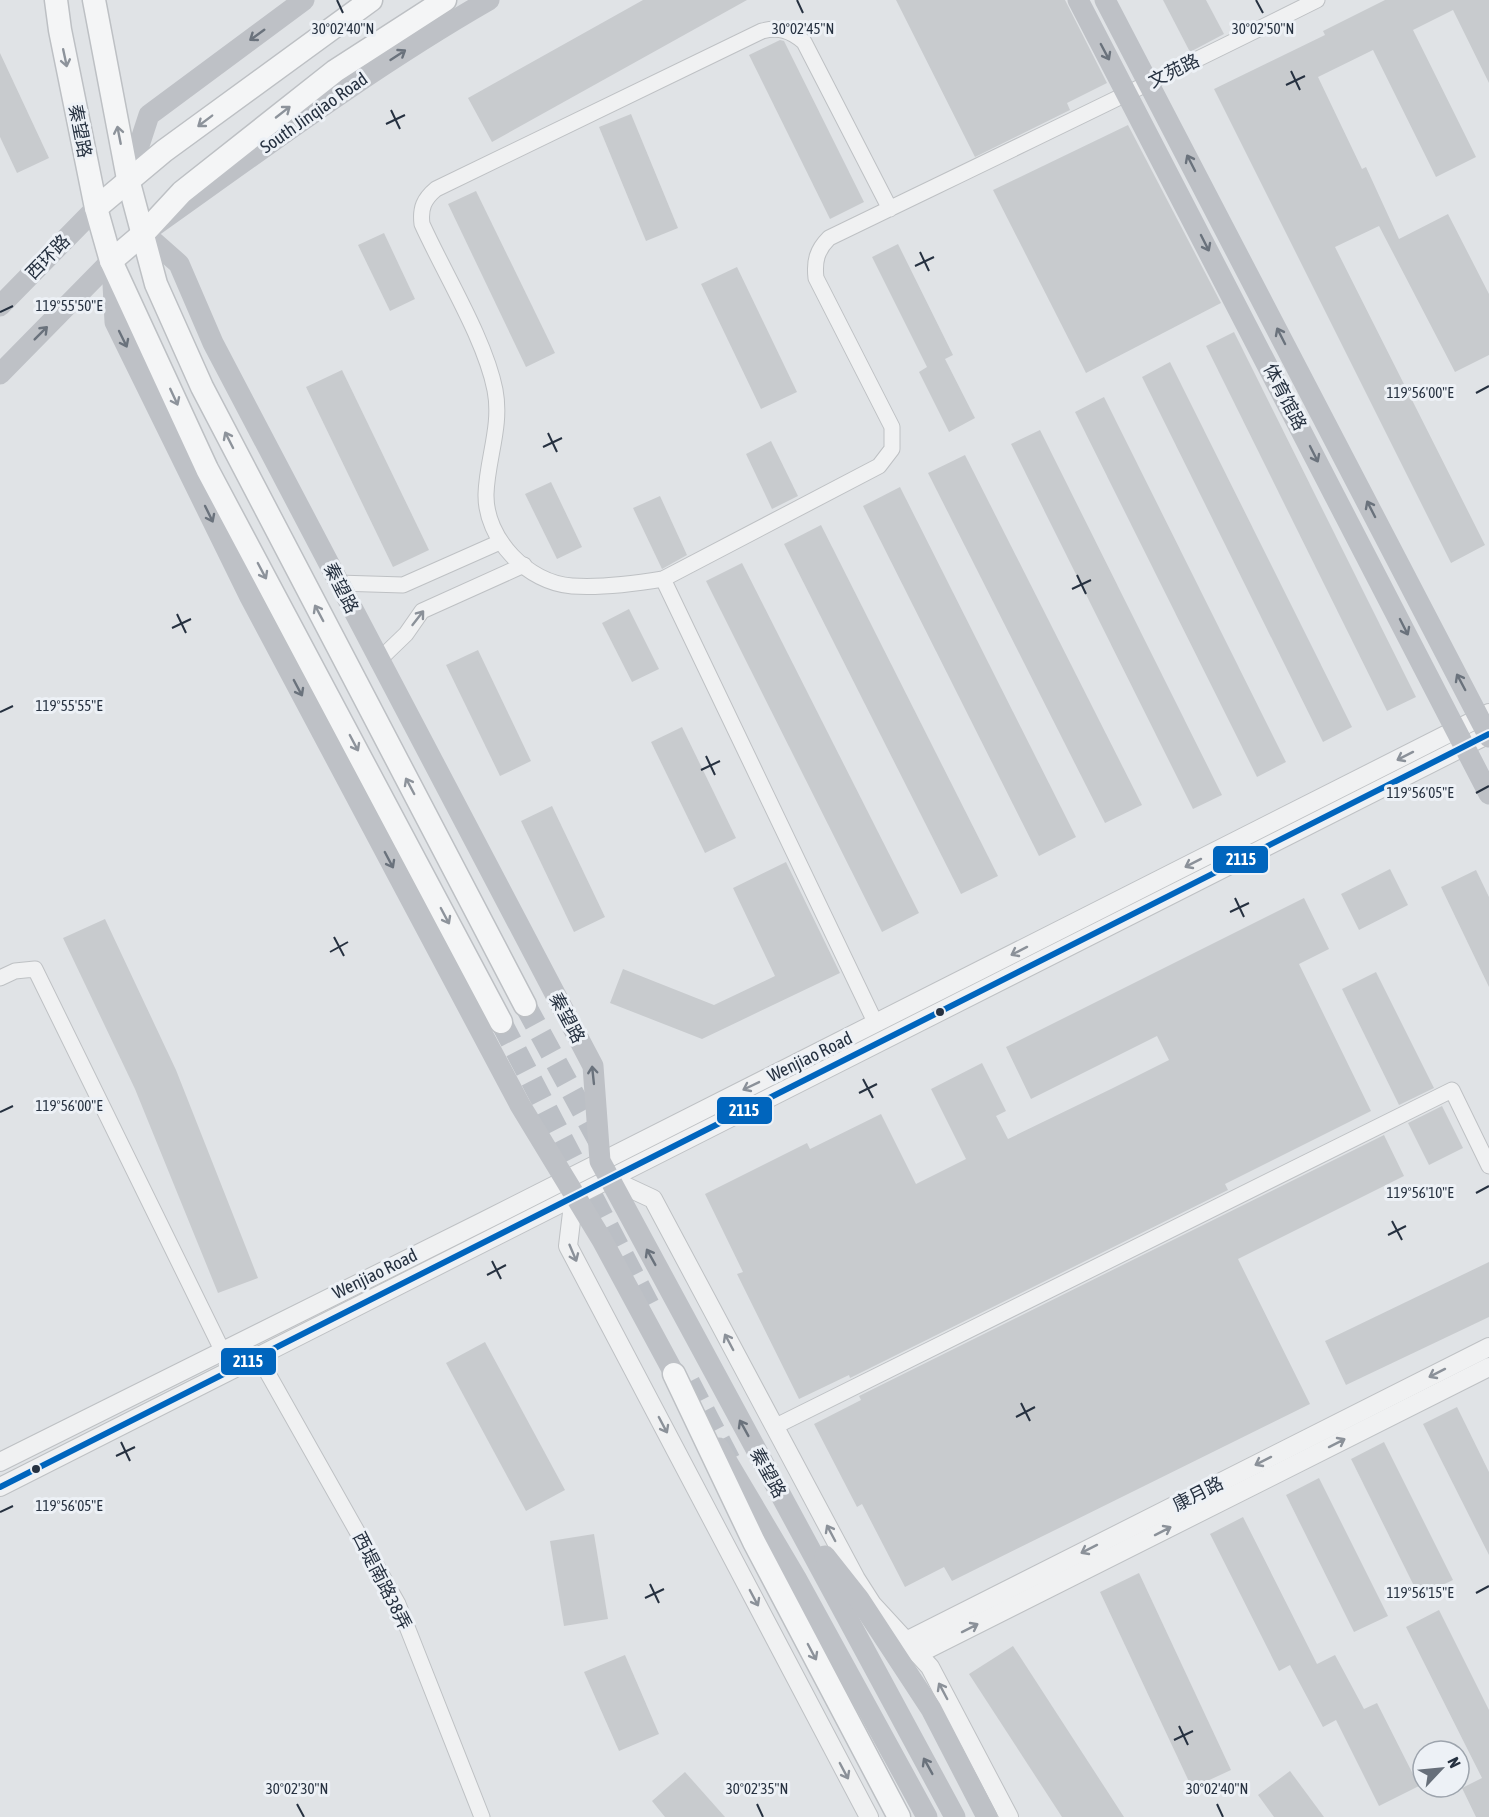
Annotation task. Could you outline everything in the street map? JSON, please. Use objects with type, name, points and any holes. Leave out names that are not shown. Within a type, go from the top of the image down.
[{"type":"main road","name":"秦望路","points":[[56,0],[96,208],[111,261],[207,469],[501,1022]]},
{"type":"main road","name":"秦望路","points":[[94,0],[128,178],[156,284],[202,387],[525,1005]]},
{"type":"main road","points":[[128,178],[149,115],[304,0]]},
{"type":"main road","points":[[96,208],[128,178],[371,0]]},
{"type":"main road","name":"South Jinqiao Road","points":[[144,233],[182,192],[335,71],[445,0]]},
{"type":"main road","name":"South Jinqiao Road","points":[[111,261],[144,233],[357,82],[429,35],[489,0]]},
{"type":"main road","name":"体育馆路","points":[[1078,0],[1489,794]]},
{"type":"main road","name":"体育馆路","points":[[1105,0],[1487,727]]},
{"type":"main road","name":"西环路","points":[[0,306],[96,208]]},
{"type":"main road","name":"秦望路","points":[[144,233],[179,264],[213,343],[378,661],[593,1066],[604,1170],[956,1817]]},
{"type":"main road","name":"秦望路","points":[[111,261],[115,322],[250,597],[520,1105],[602,1240],[674,1374],[796,1578],[927,1817]]},
{"type":"main road","points":[[0,374],[111,261]]},
{"type":"main road","points":[[674,1374],[754,1542],[899,1817]]},
{"type":"main road","points":[[789,1511],[859,1599],[932,1709],[987,1817]]},
{"type":"street","name":"文苑路","points":[[663,579],[879,466],[892,449],[892,427],[821,288],[814,267],[821,246],[829,238],[1149,84],[1317,0]]},
{"type":"street","points":[[876,1024],[663,579],[623,585],[570,586],[539,576],[500,542],[494,529],[486,497],[496,428],[495,391],[485,356],[422,224],[421,213],[429,195],[436,189],[720,51],[773,29],[784,30],[804,42],[890,209]]},
{"type":"street","points":[[338,583],[403,585],[500,542]]},
{"type":"street","points":[[378,661],[406,634],[422,611],[524,565]]},
{"type":"street","name":"Wenjiao Road","points":[[604,1170],[876,1024],[1461,737],[1487,727]]},
{"type":"street","name":"Wenjiao Road","points":[[0,1487],[258,1356],[604,1170],[1461,737]]},
{"type":"street","points":[[0,978],[15,971],[35,969],[222,1350]]},
{"type":"street","points":[[774,1427],[1452,1090],[1489,1166]]},
{"type":"street","points":[[604,1170],[653,1199],[856,1580],[872,1604],[930,1667],[1009,1817]]},
{"type":"street","name":"Wenjiao Road","points":[[0,1462],[222,1350],[569,1188]]},
{"type":"street","points":[[569,1188],[568,1246],[869,1817]]},
{"type":"street","name":"康月路","points":[[912,1648],[1489,1347]]},
{"type":"street","name":"西堤南路38弄","points":[[258,1356],[398,1604],[482,1817]]},
{"type":"street","name":"康月路","points":[[912,1648],[1489,1367]]},
{"type":"building","points":[[643,0],[747,0],[492,142],[468,98]]},
{"type":"building","points":[[896,0],[1065,0],[1107,83],[1067,103],[1070,110],[975,157]]},
{"type":"building","points":[[1163,0],[1206,0],[1224,34],[1190,52]]},
{"type":"building","points":[[1385,0],[1489,0],[1489,83],[1453,10],[1413,30],[1476,157],[1436,177],[1373,50],[1318,77],[1362,169],[1366,167],[1399,239],[1448,214],[1489,294],[1489,355],[1455,372],[1379,226],[1335,247],[1485,545],[1451,563],[1214,89],[1325,35],[1323,31]]},
{"type":"building","points":[[780,40],[784,41],[864,202],[830,219],[749,55]]},
{"type":"building","points":[[0,53],[49,158],[17,173],[0,137]]},
{"type":"building","points":[[631,114],[678,228],[646,241],[599,127]]},
{"type":"building","points":[[1128,125],[1221,303],[1086,373],[993,190]]},
{"type":"building","points":[[476,191],[555,353],[526,367],[448,204]]},
{"type":"building","points":[[384,233],[415,299],[390,311],[358,245]]},
{"type":"building","points":[[898,244],[953,355],[945,359],[975,418],[949,432],[919,372],[927,367],[872,257]]},
{"type":"building","points":[[737,267],[797,392],[761,409],[701,284]]},
{"type":"building","points":[[1234,332],[1416,697],[1387,711],[1206,346]]},
{"type":"building","points":[[1170,362],[1352,727],[1323,742],[1142,377]]},
{"type":"building","points":[[342,370],[429,550],[393,567],[306,387]]},
{"type":"building","points":[[1104,397],[1286,762],[1257,777],[1075,412]]},
{"type":"building","points":[[1040,430],[1222,795],[1193,809],[1011,444]]},
{"type":"building","points":[[771,441],[798,496],[772,509],[746,454]]},
{"type":"building","points":[[965,455],[1142,805],[1105,823],[928,473]]},
{"type":"building","points":[[551,482],[582,547],[557,559],[525,494]]},
{"type":"building","points":[[900,487],[1076,837],[1039,856],[863,506]]},
{"type":"building","points":[[660,496],[687,555],[662,569],[633,508]]},
{"type":"building","points":[[821,525],[998,876],[961,894],[784,544]]},
{"type":"building","points":[[742,563],[919,913],[882,932],[706,581]]},
{"type":"building","points":[[629,609],[659,669],[632,682],[602,623]]},
{"type":"building","points":[[478,650],[531,761],[500,776],[446,665]]},
{"type":"building","points":[[682,727],[736,838],[705,853],[651,742]]},
{"type":"building","points":[[552,806],[605,917],[574,932],[521,821]]},
{"type":"building","points":[[786,862],[840,973],[702,1039],[610,1003],[623,969],[714,1005],[775,976],[733,888]]},
{"type":"building","points":[[1390,869],[1408,905],[1359,930],[1341,894]]},
{"type":"building","points":[[1476,870],[1489,897],[1489,987],[1441,887]]},
{"type":"building","points":[[1304,898],[1329,949],[1299,964],[1371,1111],[1225,1184],[1228,1190],[850,1378],[849,1375],[799,1399],[737,1274],[743,1272],[705,1194],[807,1143],[810,1149],[881,1114],[916,1184],[966,1159],[931,1089],[982,1063],[1006,1111],[996,1116],[1008,1139],[1111,1089],[1169,1060],[1157,1036],[1031,1099],[1006,1047]]},
{"type":"building","points":[[105,919],[176,1070],[258,1278],[218,1293],[135,1089],[63,938]]},
{"type":"building","points":[[1376,972],[1434,1088],[1399,1105],[1342,989]]},
{"type":"building","points":[[1442,1106],[1463,1148],[1429,1165],[1408,1123]]},
{"type":"building","points":[[1384,1135],[1404,1176],[1238,1259],[1310,1404],[952,1581],[944,1567],[905,1587],[862,1504],[857,1507],[814,1424],[861,1400],[859,1396]]},
{"type":"building","points":[[1489,1262],[1489,1317],[1346,1385],[1325,1341]]},
{"type":"building","points":[[485,1342],[565,1490],[526,1511],[446,1363]]},
{"type":"building","points":[[1457,1407],[1489,1472],[1489,1555],[1423,1424]]},
{"type":"building","points":[[1384,1442],[1453,1580],[1419,1596],[1351,1459]]},
{"type":"building","points":[[1319,1478],[1388,1616],[1354,1632],[1286,1495]]},
{"type":"building","points":[[1243,1517],[1317,1664],[1335,1655],[1364,1709],[1377,1703],[1411,1770],[1411,1790],[1379,1806],[1336,1720],[1323,1727],[1290,1665],[1279,1671],[1210,1534]]},
{"type":"building","points":[[594,1534],[608,1619],[564,1626],[550,1541]]},
{"type":"building","points":[[1139,1573],[1231,1770],[1192,1788],[1100,1592]]},
{"type":"building","points":[[1439,1610],[1489,1710],[1489,1817],[1476,1817],[1467,1799],[1471,1799],[1471,1784],[1482,1778],[1471,1756],[1471,1739],[1462,1739],[1406,1627]]},
{"type":"building","points":[[1013,1646],[1124,1817],[1062,1817],[969,1674]]},
{"type":"building","points":[[625,1655],[659,1734],[619,1751],[584,1672]]},
{"type":"building","points":[[1290,1771],[1324,1817],[1274,1817],[1258,1795]]},
{"type":"building","points":[[685,1772],[725,1817],[665,1817],[652,1801]]},
{"type":"tunnel","points":[[525,1005],[601,1145]]},
{"type":"tunnel","points":[[501,1022],[653,1313]]},
{"type":"tunnel","points":[[689,1382],[732,1465]]},
{"type":"transit line","name":"2115","points":[[0,1487],[1489,734]]}]
